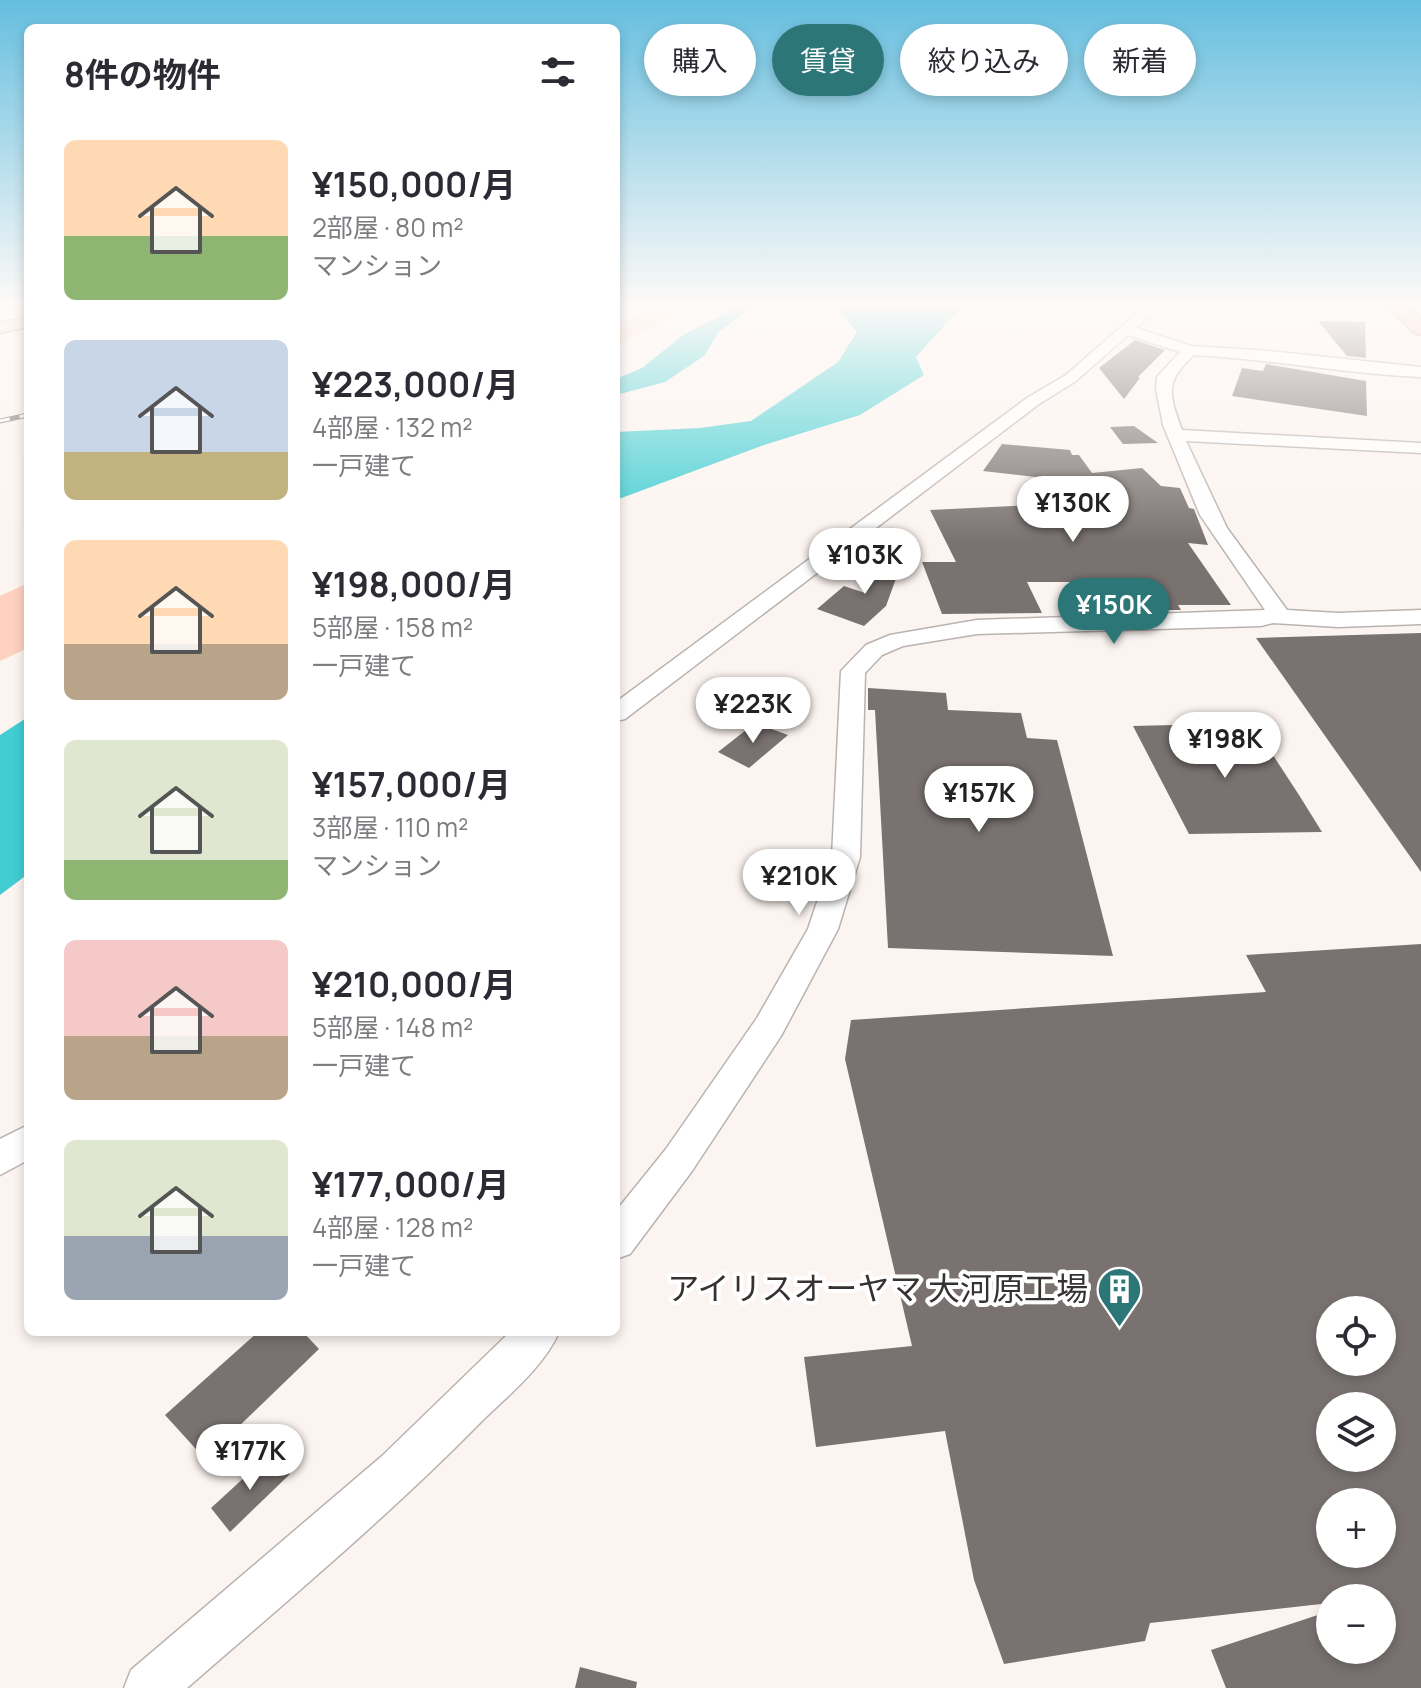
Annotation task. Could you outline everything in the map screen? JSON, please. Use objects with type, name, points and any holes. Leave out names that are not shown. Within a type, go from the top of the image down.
[{"type":"street","points":[[620,711],[1033,401],[1060,385]]},
{"type":"street","points":[[1164,385],[1163,394],[1175,435],[1211,516],[1277,611],[1272,616]]},
{"type":"street","points":[[1175,435],[1421,448]]},
{"type":"street","points":[[620,1236],[679,1160],[769,1027],[823,929],[846,857],[853,671],[862,658],[898,640],[977,627],[1261,619],[1272,616],[1338,620],[1421,617]]},
{"type":"street","points":[[0,1159],[24,1143]]},
{"type":"street","points":[[149,1688],[370,1497],[502,1372],[534,1336]]},
{"type":"shaded area","points":[[24,585],[24,650],[0,661],[0,596]]},
{"type":"water","points":[[620,385],[655,385],[620,394]]},
{"type":"water","points":[[804,385],[908,385],[860,415],[764,445],[620,499],[620,432],[700,428],[751,421]]},
{"type":"water","points":[[24,720],[24,877],[0,895],[0,735]]},
{"type":"building","points":[[1113,385],[1135,385],[1124,399]]},
{"type":"building","points":[[1236,385],[1366,385],[1367,416],[1232,396]]},
{"type":"building","points":[[1134,426],[1158,443],[1123,444],[1110,427]]},
{"type":"building","points":[[1002,444],[1070,450],[1072,455],[1079,455],[1092,473],[1142,468],[1161,486],[1180,488],[1189,508],[1194,509],[1208,545],[1188,543],[1231,605],[1178,605],[1181,610],[1094,610],[1082,582],[1027,582],[1042,613],[942,614],[922,562],[956,562],[930,510],[1120,501],[1120,487],[983,471]]},
{"type":"building","points":[[878,559],[902,562],[886,606],[864,626],[817,609],[844,586],[865,593]]},
{"type":"building","points":[[1421,633],[1421,872],[1256,638]]},
{"type":"building","points":[[868,688],[946,693],[948,710],[1021,713],[1027,738],[1057,740],[1113,956],[888,948],[875,710],[868,710]]},
{"type":"building","points":[[755,723],[788,735],[749,768],[718,752]]},
{"type":"building","points":[[1252,723],[1322,832],[1189,834],[1133,726]]},
{"type":"building","name":"アイリスオーヤマ 大河原工場","points":[[1421,944],[1421,1688],[1226,1688],[1211,1650],[1316,1616],[1316,1664],[1396,1664],[1396,1584],[1316,1584],[1316,1605],[1150,1623],[1145,1641],[1004,1664],[974,1580],[945,1431],[816,1447],[804,1357],[912,1346],[845,1059],[851,1020],[1266,992],[1246,955]]},
{"type":"building","points":[[254,1336],[307,1336],[319,1349],[205,1459],[165,1415]]},
{"type":"building","points":[[272,1452],[290,1474],[230,1532],[211,1508]]},
{"type":"building","points":[[580,1667],[637,1682],[636,1688],[575,1688]]},
{"type":"railway","points":[[0,421],[24,416]]},
{"type":"place","name":"アイリスオーヤマ 大河原工場","points":[[1119,1328]]}]
